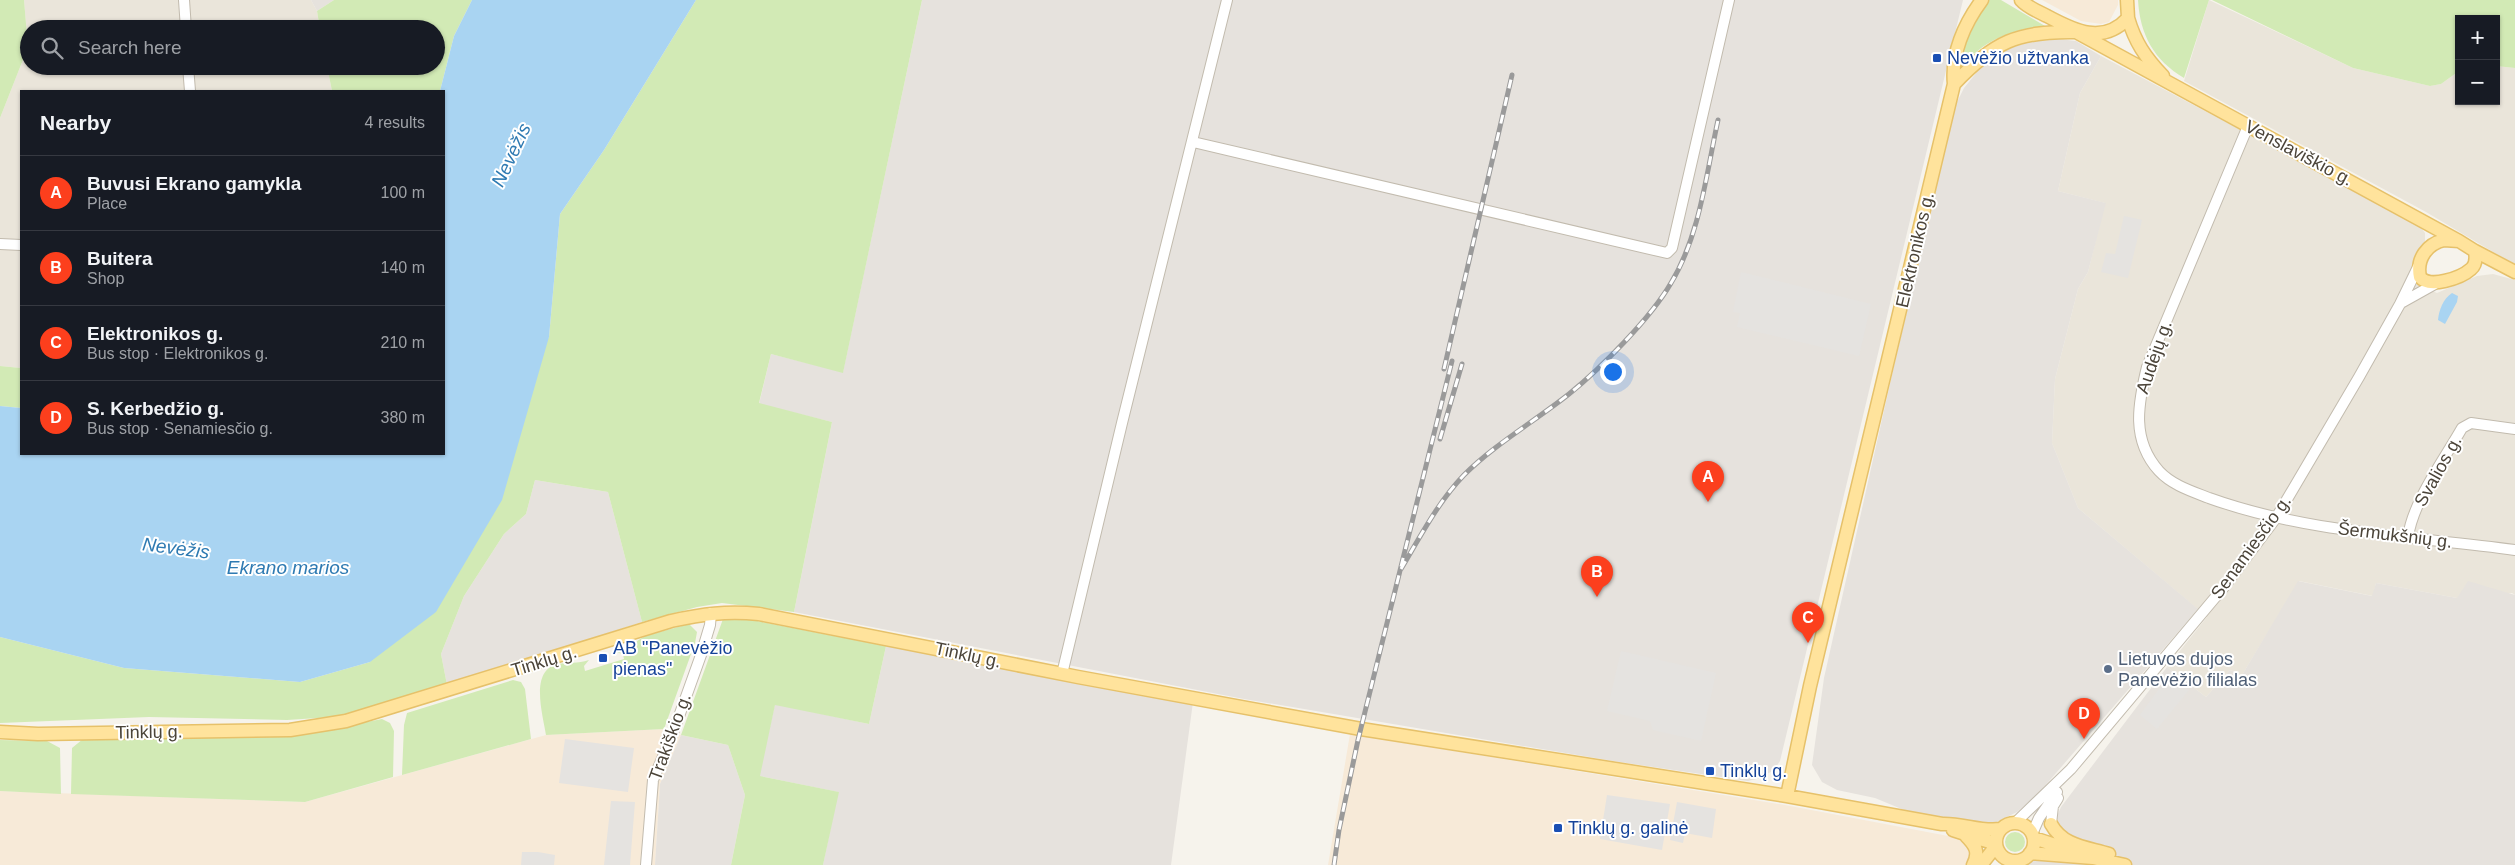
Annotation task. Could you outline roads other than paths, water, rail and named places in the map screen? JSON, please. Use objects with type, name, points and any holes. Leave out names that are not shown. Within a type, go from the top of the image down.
[{"type":"main road","name":"Elektronikos g.","points":[[1787,796],[1810,686],[1954,84],[1953,69],[1958,46],[1964,30],[1982,0]]},
{"type":"main road","name":"Venslaviškio g.","points":[[2021,0],[2076,32],[2460,241]]},
{"type":"main road","name":"Venslaviškio g.","points":[[2127,0],[2128,18],[2133,36],[2142,53],[2169,83]]},
{"type":"main road","points":[[1954,84],[1982,56],[2009,41],[2032,34],[2106,33],[2119,28],[2128,18]]},
{"type":"main road","points":[[2428,224],[2431,245]]},
{"type":"main road","points":[[2498,264],[2470,270],[2435,284],[2423,280],[2419,264],[2431,245],[2444,240],[2460,241],[2515,272]]},
{"type":"main road","points":[[2470,270],[2476,258],[2475,251]]},
{"type":"main road","name":"Tinklų g.","points":[[0,732],[38,734],[290,730],[346,721],[671,622],[711,613],[759,614],[1062,674],[1371,731],[1787,796],[1942,824],[1991,830],[2000,829]]},
{"type":"main road","points":[[2016,822],[2026,826],[2033,836],[2093,858],[2125,865]]},
{"type":"main road","name":"Senamiesčio g.","points":[[2000,829],[2016,822]]},
{"type":"main road","name":"Tinklų g.","points":[[1942,824],[1996,845]]},
{"type":"main road","points":[[2051,824],[2057,834],[2070,843],[2120,858],[2132,865]]},
{"type":"main road","points":[[1981,865],[1996,845],[2000,829]]},
{"type":"main road","name":"Tinklų g.","points":[[1964,834],[1977,851],[1973,865]]},
{"type":"main road","name":"Senamiesčio g.","points":[[2030,853],[2033,836]]},
{"type":"main road","points":[[1996,845],[2001,855],[2009,860]]},
{"type":"main road","points":[[1995,865],[2009,860],[2021,860],[2030,853],[2093,858]]},
{"type":"street","points":[[184,0],[185,20]]},
{"type":"street","points":[[1062,674],[1227,0]]},
{"type":"street","points":[[1193,142],[1667,254],[1672,248],[1730,0]]},
{"type":"street","points":[[189,75],[190,90]]},
{"type":"street","name":"Audėjų g.","points":[[2248,126],[2147,367],[2139,402],[2138,422],[2141,440],[2149,458],[2158,470],[2175,483],[2234,507],[2276,518]]},
{"type":"street","points":[[0,244],[20,245]]},
{"type":"street","name":"Senamiesčio g.","points":[[2016,822],[2071,769],[2224,587],[2276,518],[2400,304],[2419,264]]},
{"type":"street","points":[[2400,304],[2435,284]]},
{"type":"street","name":"Svalios g.","points":[[2408,537],[2412,518],[2462,428],[2471,423],[2515,429]]},
{"type":"street","name":"Šermukšnių g.","points":[[2276,518],[2515,550]]},
{"type":"street","name":"Trakiškio g.","points":[[646,865],[653,780],[673,733],[701,655],[710,625],[711,613]]},
{"type":"street","name":"Senamiesčio g.","points":[[2051,824],[2053,806],[2071,769]]},
{"type":"street","name":"Senamiesčio g.","points":[[2033,836],[2039,818],[2066,780]]},
{"type":"water","name":"Ekrano marios","points":[[472,0],[696,0],[604,150],[560,214],[549,337],[502,500],[436,612],[370,662],[300,682],[124,668],[0,637],[0,406],[20,408],[20,455],[445,455],[445,90],[440,90],[454,36]]},
{"type":"water","points":[[2452,293],[2458,296],[2457,302],[2445,324],[2438,320],[2439,312],[2444,302]]},
{"type":"railway","points":[[1444,369],[1512,75]]},
{"type":"railway","points":[[1401,569],[1438,508],[1464,475],[1489,453],[1569,394],[1610,357],[1638,327],[1662,297],[1681,264],[1689,245],[1706,183],[1718,120]]},
{"type":"railway","points":[[1334,865],[1339,830],[1358,740],[1452,361]]},
{"type":"railway","points":[[1440,439],[1462,364]]},
{"type":"place","name":"Nevėžio užtvanka","points":[[1937,58]]},
{"type":"place","name":"Buvusi Ekrano gamykla","points":[[1708,502]]},
{"type":"place","name":"Buitera","points":[[1597,597]]},
{"type":"place","name":"Elektronikos g.","points":[[1808,643]]},
{"type":"place","name":"AB \"Panevėžio pienas\"","points":[[603,658]]},
{"type":"place","name":"Lietuvos dujos Panevėžio filialas","points":[[2108,669]]},
{"type":"place","name":"S. Kerbedžio g.","points":[[2084,739]]},
{"type":"place","name":"Tinklų g.","points":[[1710,771]]},
{"type":"place","name":"Tinklų g. galinė","points":[[1558,828]]},
{"type":"water label","name":"Nevėžis","points":[[511,155]]},
{"type":"water label","name":"Nevėžis","points":[[176,548]]}]
